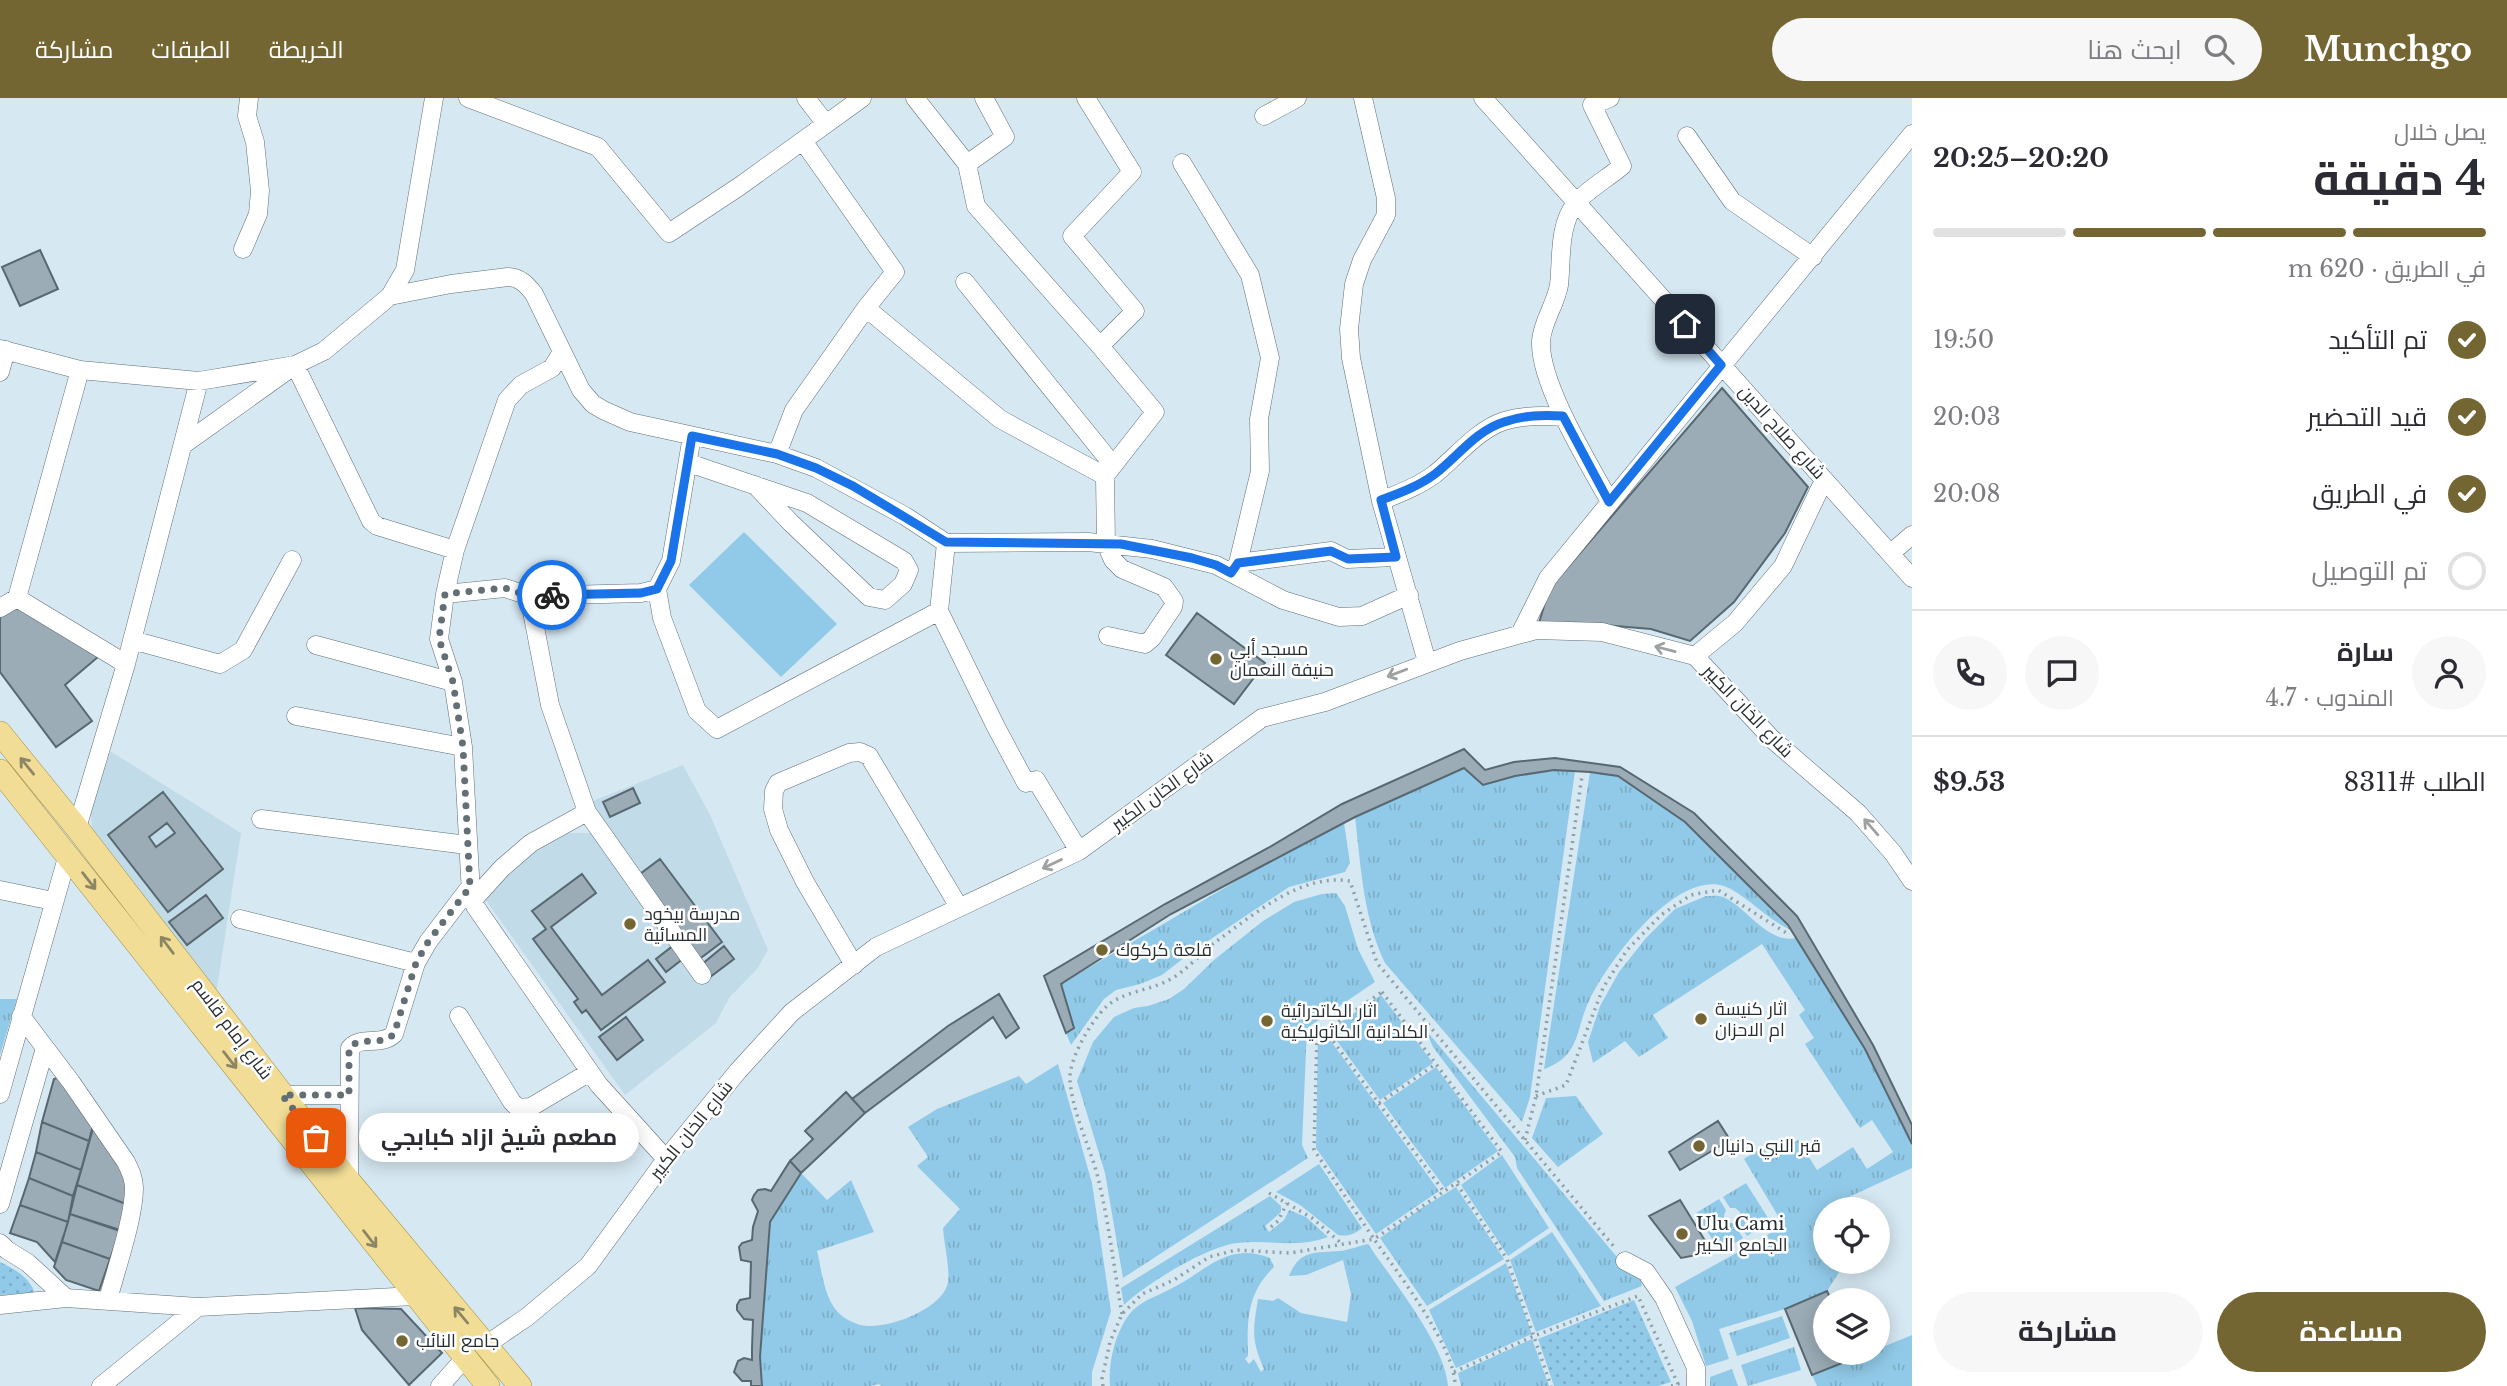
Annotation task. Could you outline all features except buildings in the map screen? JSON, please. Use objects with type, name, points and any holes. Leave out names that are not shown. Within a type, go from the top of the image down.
[{"type":"main road","name":"شارع إمام قاسم","points":[[0,733],[78,828],[349,1181],[520,1386]]},
{"type":"main road","name":"شارع إمام قاسم","points":[[0,771],[488,1386]]},
{"type":"main road","points":[[68,854],[78,828]]},
{"type":"street","points":[[243,249],[258,214],[260,191],[255,142],[247,116],[249,98]]},
{"type":"street","points":[[468,98],[598,147],[669,233],[740,186],[862,98]]},
{"type":"street","points":[[806,98],[826,124]]},
{"type":"street","points":[[915,98],[967,164],[976,206],[1100,346],[1154,412],[1109,471],[1106,544],[1113,561],[1122,569],[1164,587],[1174,601],[1166,617],[1145,644],[1108,636]]},
{"type":"street","points":[[967,164],[1005,137],[984,98]]},
{"type":"street","points":[[1086,98],[1132,172],[1072,236],[1135,311],[1100,346]]},
{"type":"street","points":[[1264,116],[1297,98]]},
{"type":"street","points":[[1363,98],[1386,198],[1386,215],[1354,284],[1349,329],[1351,358],[1381,500],[1427,662]]},
{"type":"street","name":"شارع صلاح الدين","points":[[1483,98],[1912,579]]},
{"type":"street","points":[[1609,502],[1563,416],[1541,354],[1541,337],[1558,288],[1563,234],[1569,216],[1576,202],[1622,166],[1591,101],[1610,98]]},
{"type":"street","points":[[183,445],[295,365],[324,351],[390,296],[405,270],[431,99]]},
{"type":"street","points":[[1520,634],[1548,578],[1721,365],[1814,257],[1912,134]]},
{"type":"street","points":[[1687,136],[1731,201],[1814,257]]},
{"type":"street","points":[[777,454],[794,410],[866,308],[895,272],[803,141]]},
{"type":"street","points":[[1182,163],[1250,275],[1270,358],[1259,419],[1260,471],[1235,568]]},
{"type":"street","points":[[390,296],[451,284],[516,278],[534,294],[581,390],[593,404],[630,422],[777,454],[816,468],[853,486],[946,542],[1106,544],[1152,549],[1235,568],[1331,551],[1348,559],[1396,557]]},
{"type":"street","points":[[965,282],[1109,471]]},
{"type":"street","points":[[866,308],[1000,419],[1109,471]]},
{"type":"street","points":[[0,372],[3,349],[80,370],[200,381],[295,365]]},
{"type":"street","points":[[562,352],[552,368],[510,394],[455,550],[445,594],[439,639],[453,682],[463,747],[471,894],[590,1072],[618,1108],[666,1160]]},
{"type":"street","points":[[295,365],[371,521],[377,526],[455,550]]},
{"type":"street","points":[[0,608],[17,598],[80,370]]},
{"type":"street","points":[[78,828],[127,664],[200,381]]},
{"type":"street","points":[[1381,500],[1408,490],[1433,475],[1487,430],[1502,422],[1537,415],[1563,416]]},
{"type":"street","points":[[692,436],[671,561],[657,589],[662,618],[697,711],[717,729],[939,611]]},
{"type":"street","points":[[689,463],[755,485],[807,503],[904,561],[909,570],[903,584],[885,600],[869,597],[755,485]]},
{"type":"street","points":[[1695,656],[1735,623],[1783,566],[1824,480]]},
{"type":"street","points":[[1891,554],[1912,535]]},
{"type":"street","points":[[946,542],[939,611],[1026,783],[1036,780],[1079,851]]},
{"type":"street","points":[[132,640],[220,664],[232,660],[243,650],[292,560]]},
{"type":"street","points":[[1235,568],[1283,600],[1339,617],[1362,616],[1409,595]]},
{"type":"street","points":[[445,594],[505,588],[529,596],[641,593],[657,589]]},
{"type":"street","points":[[529,596],[550,705],[587,812],[702,975]]},
{"type":"street","points":[[17,598],[127,664]]},
{"type":"street","name":"شارع الخان الكبير","points":[[486,1345],[527,1317],[588,1266],[666,1160],[738,1071],[792,1012],[876,947],[1079,851],[1262,718],[1325,702],[1427,662],[1536,630],[1602,632],[1695,656],[1772,739],[1857,813],[1893,853],[1912,881]]},
{"type":"street","points":[[316,645],[453,682]]},
{"type":"street","points":[[296,716],[463,747]]},
{"type":"street","points":[[854,965],[804,882],[779,830],[773,809],[774,791],[778,783],[849,753],[860,752],[869,756],[959,908]]},
{"type":"street","points":[[349,1181],[349,1048],[359,1042],[386,1041],[394,1034],[416,963],[428,942],[471,894],[531,843],[587,812]]},
{"type":"street","points":[[261,819],[467,845]]},
{"type":"street","points":[[0,1094],[68,854]]},
{"type":"street","points":[[0,890],[53,901]]},
{"type":"street","points":[[240,919],[416,963]]},
{"type":"street","points":[[22,1016],[127,1162],[132,1174],[132,1207],[108,1300]]},
{"type":"street","points":[[459,1016],[518,1108],[531,1107],[590,1072]]},
{"type":"street","points":[[0,1204],[45,1048]]},
{"type":"street","points":[[282,1095],[349,1095]]},
{"type":"street","points":[[0,1242],[7,1250],[28,1263],[66,1298]]},
{"type":"street","points":[[1625,1261],[1646,1272],[1664,1298],[1696,1368],[1696,1386]]},
{"type":"street","points":[[0,1305],[66,1298],[198,1307],[415,1296]]},
{"type":"street","points":[[102,1386],[198,1307]]},
{"type":"street","points":[[440,1386],[465,1358]]},
{"type":"path","points":[[1525,1140],[1536,1096],[1583,776]]},
{"type":"path","points":[[1122,1314],[1098,1178],[1069,1079],[1081,1042],[1106,1007],[1122,996],[1153,988],[1172,979],[1203,951],[1289,892],[1324,882],[1350,881],[1377,963],[1625,1261]]},
{"type":"path","points":[[1536,1096],[1566,1085],[1602,988],[1628,950],[1661,915],[1691,895],[1718,890],[1788,934]]},
{"type":"path","points":[[1103,1386],[1102,1378],[1110,1342],[1122,1314],[1142,1294],[1174,1280],[1209,1257],[1236,1250],[1290,1253],[1374,1239],[1502,1152],[1382,992],[1317,1036],[1314,1150],[1374,1239],[1423,1311],[1444,1347],[1455,1386]]},
{"type":"path","points":[[1325,1029],[1444,1192]]},
{"type":"path","points":[[1379,1103],[1436,1064]]},
{"type":"path","points":[[1457,1184],[1507,1259],[1551,1386]]},
{"type":"path","points":[[1269,1193],[1312,1218],[1342,1244]]},
{"type":"path","points":[[1271,1227],[1278,1221],[1287,1203]]},
{"type":"path","points":[[1453,1372],[1534,1336],[1638,1296],[1678,1384],[1671,1386]]},
{"type":"shaded area","points":[[110,751],[241,833],[216,994],[92,834],[91,811]]},
{"type":"shaded area","name":"مدرسة بيخود المسائية","points":[[683,765],[710,815],[768,950],[757,969],[729,998],[716,1023],[625,1095],[485,899],[516,861],[562,833],[597,833],[588,803]]},
{"type":"green space","points":[[744,532],[837,624],[781,677],[689,585]]},
{"type":"green space","points":[[1464,768],[1483,785],[1529,774],[1575,771],[1530,1097],[1522,1122],[1385,963],[1367,910],[1355,817]]},
{"type":"green space","points":[[1590,772],[1618,776],[1685,822],[1791,930],[1724,886],[1705,885],[1684,892],[1664,906],[1626,944],[1589,1001],[1571,1049],[1556,1064],[1544,1069]]},
{"type":"green space","points":[[1344,823],[1350,863],[1345,872],[1289,887],[1162,975],[1116,990],[1104,999],[1071,1045],[1066,1033],[1074,1027],[1061,984],[1277,857]]},
{"type":"green space","points":[[1336,893],[1345,906],[1358,949],[1375,982],[1307,1028],[1302,1145],[1308,1158],[1123,1278],[1105,1173],[1077,1081],[1093,1042],[1114,1017],[1134,1008],[1169,999],[1184,989],[1214,960],[1263,921],[1294,902]]},
{"type":"green space","points":[[1706,896],[1721,896],[1776,936],[1796,938],[1865,1049],[1912,1144],[1912,1168],[1849,1197],[1813,1197],[1813,1274],[1838,1274],[1829,1288],[1813,1288],[1813,1297],[1785,1309],[1719,1329],[1729,1359],[1706,1366],[1692,1321],[1675,1287],[1747,1247],[1752,1254],[1771,1245],[1767,1235],[1784,1226],[1744,1159],[1763,1147],[1770,1158],[1798,1140],[1817,1170],[1853,1147],[1867,1169],[1893,1152],[1872,1120],[1860,1128],[1805,1044],[1814,1038],[1799,1015],[1805,1010],[1762,944],[1653,1015],[1668,1038],[1639,1057],[1625,1041],[1593,1063],[1588,1042],[1600,1006],[1619,972],[1646,938],[1675,909]]},
{"type":"green space","points":[[1381,995],[1433,1063],[1380,1100],[1329,1030]]},
{"type":"green space","points":[[0,999],[17,999],[0,1055]]},
{"type":"green space","points":[[1425,1029],[1622,1263],[1640,1276],[1642,1286],[1604,1301],[1517,1168],[1515,1157],[1433,1047]]},
{"type":"green space","points":[[1325,1033],[1439,1191],[1376,1234],[1316,1148],[1318,1038]]},
{"type":"green space","points":[[1058,1064],[1092,1183],[1111,1311],[1092,1372],[1092,1386],[762,1386],[760,1357],[770,1222],[801,1173],[827,1200],[851,1180],[874,1232],[817,1251],[825,1286],[836,1310],[853,1323],[871,1326],[884,1325],[912,1316],[936,1301],[944,1292],[948,1282],[948,1263],[943,1228],[960,1209],[917,1166],[928,1157],[908,1127],[937,1109],[1019,1076],[1026,1084]]},
{"type":"green space","points":[[1436,1067],[1498,1151],[1445,1188],[1383,1103]]},
{"type":"green space","points":[[1576,1096],[1603,1134],[1558,1167],[1532,1138],[1546,1098]]},
{"type":"green space","points":[[1502,1155],[1549,1228],[1508,1256],[1461,1185]]},
{"type":"green space","points":[[1319,1164],[1362,1228],[1354,1233],[1338,1235],[1300,1205],[1276,1192]]},
{"type":"green space","points":[[1746,1183],[1770,1221],[1747,1236],[1738,1222],[1740,1212],[1730,1208],[1723,1197]]},
{"type":"green space","points":[[1456,1187],[1504,1259],[1427,1306],[1380,1238]]},
{"type":"green space","points":[[1270,1196],[1281,1206],[1281,1212],[1265,1226],[1269,1232],[1284,1220],[1289,1210],[1306,1217],[1328,1237],[1294,1243],[1249,1242],[1224,1246],[1178,1267],[1124,1305],[1121,1288]]},
{"type":"green space","points":[[1719,1199],[1726,1210],[1725,1221],[1734,1224],[1743,1238],[1720,1252],[1696,1213]]},
{"type":"green space","points":[[1552,1232],[1601,1306],[1536,1332],[1510,1260]]},
{"type":"green space","points":[[1368,1244],[1428,1332],[1445,1369],[1448,1386],[1110,1386],[1114,1346],[1122,1326],[1133,1310],[1220,1260],[1243,1253],[1270,1258],[1274,1267],[1258,1287],[1250,1308],[1248,1356],[1245,1359],[1249,1364],[1254,1359],[1261,1372],[1264,1369],[1254,1335],[1258,1299],[1273,1301],[1278,1298],[1301,1313],[1347,1322],[1351,1294],[1343,1260],[1306,1275],[1289,1276],[1298,1261],[1309,1254]]},
{"type":"green space","points":[[0,1262],[24,1277],[34,1291],[0,1295]]},
{"type":"green space","points":[[1506,1263],[1532,1334],[1456,1368],[1429,1310]]},
{"type":"green space","points":[[1634,1300],[1671,1382],[1658,1386],[1554,1386],[1538,1339]]},
{"type":"green space","points":[[1782,1316],[1790,1338],[1737,1356],[1729,1333]]},
{"type":"green space","points":[[1912,1335],[1912,1386],[1817,1386],[1812,1375],[1837,1365],[1890,1365],[1890,1344]]},
{"type":"green space","points":[[1532,1339],[1549,1386],[1461,1386],[1458,1373]]},
{"type":"green space","points":[[1794,1347],[1801,1370],[1748,1386],[1741,1365]]},
{"type":"green space","points":[[1732,1369],[1738,1386],[1710,1386],[1710,1377]]},
{"type":"way so far","points":[[316,1138],[282,1095],[349,1095],[349,1048],[359,1042],[386,1041],[391,1038],[397,1030],[404,996],[421,952],[470,887],[463,747],[453,682],[439,639],[445,594],[505,588],[529,596],[552,595]]},
{"type":"place","name":"مسجد أبي حنيفة النعمان","points":[[1216,659]]},
{"type":"place","name":"مدرسة بيخود المسائية","points":[[630,924]]},
{"type":"place","name":"قلعة كركوك","points":[[1102,950]]},
{"type":"place","name":"اثار كنيسة ام الاحزان","points":[[1701,1019]]},
{"type":"place","name":"اثار الكاتدرائية الكلدانية الكاثوليكية","points":[[1267,1021]]},
{"type":"place","name":"مطعم شيخ ازاد كبابجي","points":[[316,1138]]},
{"type":"place","name":"قبر النبي دانيال","points":[[1699,1146]]},
{"type":"place","name":"Ulu Cami الجامع الكبير","points":[[1682,1234]]},
{"type":"place","name":"جامع النائب","points":[[402,1341]]},
{"type":"route","points":[[552,595],[641,593],[657,589],[671,561],[692,436],[777,454],[816,468],[853,486],[946,542],[1121,544],[1192,558],[1231,573],[1238,563],[1331,551],[1348,559],[1396,557],[1381,500],[1408,490],[1433,475],[1487,430],[1502,422],[1537,415],[1563,416],[1609,502],[1721,365],[1685,324]]}]
